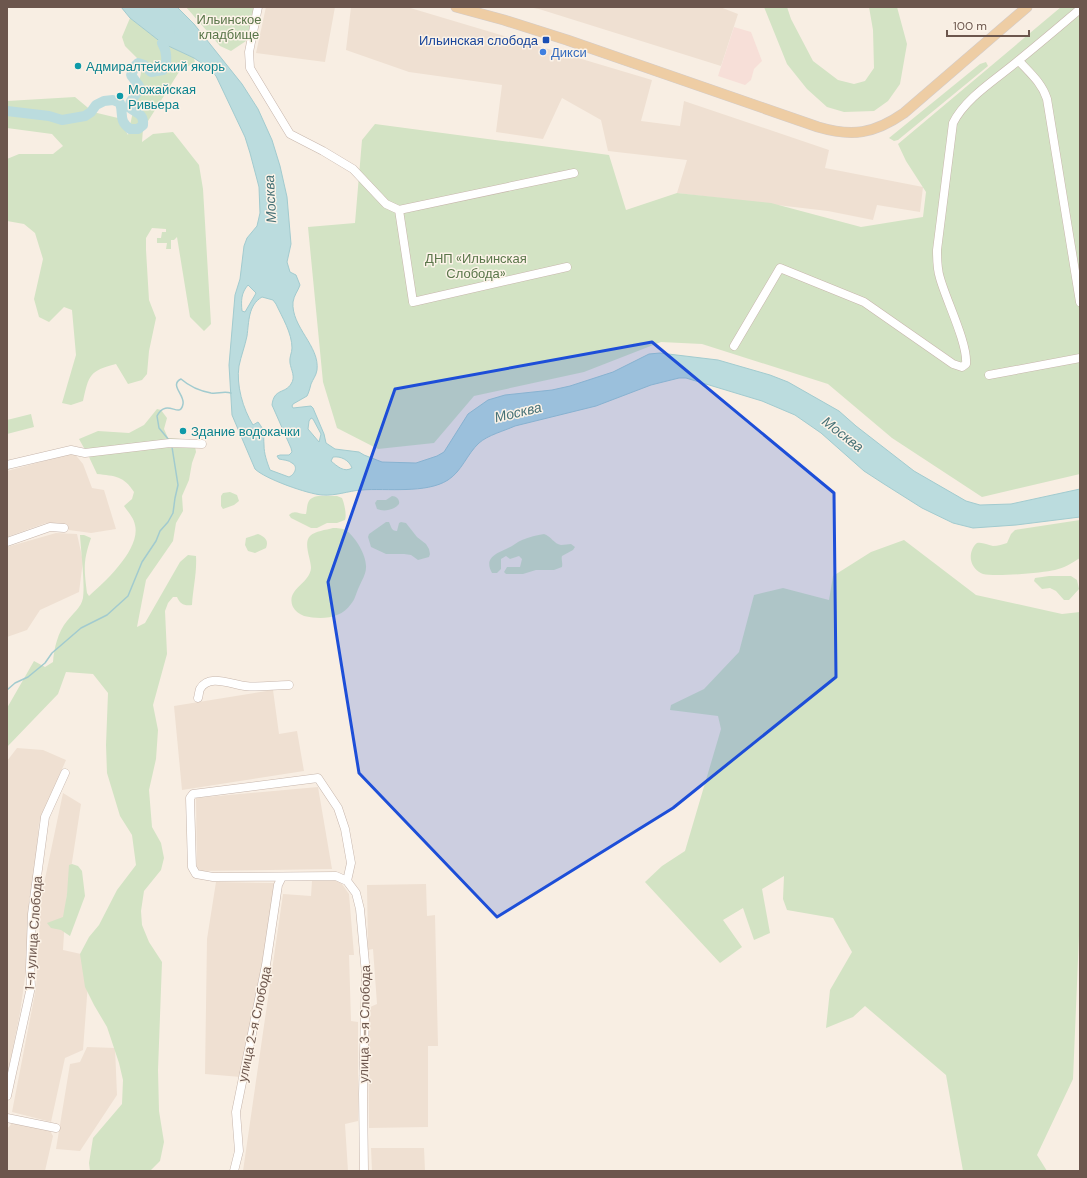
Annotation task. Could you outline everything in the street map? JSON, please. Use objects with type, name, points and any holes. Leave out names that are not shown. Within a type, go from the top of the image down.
[{"type":"main road","points":[[456,7],[567,40],[818,127],[849,133],[859,133],[872,130],[887,124],[901,115],[951,74],[1027,7]]},
{"type":"street","points":[[258,7],[249,52],[250,68],[290,134],[353,168],[386,204],[399,210],[574,173]]},
{"type":"street","points":[[734,346],[780,268],[864,302],[953,364],[962,367],[966,364],[967,357],[965,350],[939,277],[937,265],[937,250],[953,123],[968,102],[1080,9]]},
{"type":"street","points":[[1019,60],[1044,90],[1080,302]]},
{"type":"street","points":[[399,210],[413,302],[567,267]]},
{"type":"street","points":[[990,375],[1080,358]]},
{"type":"street","points":[[7,465],[71,450],[85,453],[170,443],[202,444]]},
{"type":"street","points":[[7,542],[50,527],[64,528]]},
{"type":"street","points":[[198,698],[200,689],[205,684],[213,681],[245,686],[289,685]]},
{"type":"street","name":"1-я улица Слобода","points":[[7,1096],[31,987],[30,969],[32,914],[45,817],[65,772]]},
{"type":"street","points":[[318,778],[338,808],[345,829],[351,862],[348,882],[336,876],[213,877],[196,874],[192,866],[190,798],[193,794],[318,778]]},
{"type":"street","name":"улица 2-я Слобода","points":[[234,1171],[239,1151],[236,1112],[266,965],[278,885],[282,877]]},
{"type":"street","name":"улица 3-я Слобода","points":[[348,882],[356,894],[360,909],[366,974],[363,1094],[364,1171]]},
{"type":"street","points":[[7,1118],[56,1128]]},
{"type":"highlighted area","points":[[652,342],[834,493],[836,677],[673,808],[497,917],[359,773],[328,582],[395,389]]},
{"type":"shaded area","points":[[266,7],[335,7],[325,62],[256,53]]},
{"type":"shaded area","points":[[351,7],[407,7],[652,80],[641,121],[680,126],[684,101],[829,150],[825,168],[923,187],[920,212],[877,205],[873,220],[828,211],[677,193],[687,160],[608,151],[601,120],[562,98],[543,139],[496,132],[502,85],[409,72],[346,50]]},
{"type":"shaded area","points":[[528,7],[720,7],[738,14],[721,66],[539,9]]},
{"type":"shaded area","points":[[734,27],[751,32],[762,61],[754,69],[751,80],[745,85],[718,76]]},
{"type":"shaded area","points":[[74,453],[83,464],[92,488],[104,490],[116,529],[91,533],[69,530],[66,525],[46,523],[7,537],[7,471]]},
{"type":"shaded area","points":[[56,533],[77,534],[83,561],[79,592],[40,610],[27,630],[7,637],[7,547]]},
{"type":"shaded area","points":[[273,690],[279,734],[297,731],[304,771],[182,790],[174,706]]},
{"type":"shaded area","points":[[17,748],[43,750],[66,760],[39,823],[26,970],[20,1013],[7,1077],[7,761]]},
{"type":"shaded area","points":[[318,787],[332,869],[197,871],[196,798]]},
{"type":"shaded area","points":[[63,793],[81,804],[66,901],[63,950],[90,956],[83,1050],[65,1058],[51,1122],[12,1112],[36,988],[41,898]]},
{"type":"shaded area","points":[[312,881],[340,881],[349,894],[354,955],[349,955],[351,1021],[358,1022],[358,1121],[345,1124],[348,1171],[243,1171],[283,894],[311,896]]},
{"type":"shaded area","points":[[216,882],[274,883],[264,964],[241,1077],[205,1074],[207,939]]},
{"type":"shaded area","points":[[426,884],[427,916],[435,915],[438,1046],[428,1046],[428,1127],[369,1128],[368,1008],[377,1004],[373,949],[368,950],[367,885]]},
{"type":"shaded area","points":[[87,1047],[115,1048],[117,1095],[80,1151],[56,1149],[70,1064],[80,1062]]},
{"type":"shaded area","points":[[13,1122],[49,1129],[53,1136],[45,1171],[7,1171],[7,1129]]},
{"type":"shaded area","points":[[371,1148],[424,1148],[425,1171],[372,1171]]},
{"type":"green space","name":"Ильинское кладбище","points":[[186,7],[255,7],[246,41],[231,51],[220,46]]},
{"type":"green space","points":[[764,7],[787,7],[791,19],[813,61],[838,80],[854,84],[865,81],[874,68],[873,30],[869,7],[897,7],[907,44],[900,84],[888,101],[874,111],[844,112],[827,107],[807,89],[787,64]]},
{"type":"green space","name":"ДНП «Ильинская Слобода»","points":[[1061,7],[1080,7],[1080,474],[982,497],[892,438],[828,384],[702,344],[661,342],[584,372],[474,396],[434,443],[378,449],[337,428],[323,382],[308,227],[355,223],[362,140],[375,124],[609,155],[626,210],[677,193],[771,203],[861,227],[923,217],[926,192],[906,161],[898,144]]},
{"type":"green space","points":[[130,18],[162,43],[194,58],[195,62],[179,72],[143,129],[142,142],[153,134],[173,132],[199,165],[203,189],[211,324],[204,331],[190,317],[177,237],[174,240],[171,240],[171,249],[166,249],[167,243],[157,243],[157,238],[161,238],[162,232],[166,232],[166,229],[152,228],[146,238],[146,250],[149,300],[156,318],[149,351],[147,374],[142,380],[128,384],[116,364],[100,369],[92,375],[89,380],[83,401],[71,405],[62,403],[76,355],[72,310],[64,307],[49,322],[39,317],[34,299],[43,259],[35,233],[24,224],[7,221],[7,159],[19,154],[53,154],[63,146],[52,134],[7,128],[7,101],[75,97],[93,112],[118,118],[128,135],[141,73],[138,59],[125,46],[122,37]]},
{"type":"green space","points":[[986,62],[988,66],[898,140],[894,141],[889,138],[980,64]]},
{"type":"green space","points":[[157,409],[161,410],[167,418],[164,429],[168,438],[194,440],[196,452],[192,463],[189,480],[182,496],[183,511],[176,523],[173,541],[146,580],[137,627],[145,623],[180,562],[188,555],[196,556],[192,605],[183,604],[177,597],[173,597],[168,603],[165,611],[167,654],[153,705],[158,730],[156,759],[149,790],[152,827],[161,843],[164,858],[161,870],[144,891],[141,911],[142,925],[149,942],[162,962],[158,1070],[159,1111],[164,1142],[160,1161],[150,1171],[90,1171],[89,1163],[93,1138],[122,1104],[123,1080],[107,1027],[85,987],[80,954],[89,937],[99,925],[117,890],[136,865],[132,835],[120,816],[107,773],[106,745],[108,693],[93,674],[66,672],[58,694],[7,747],[7,708],[34,661],[45,667],[53,662],[55,646],[61,630],[82,602],[84,584],[80,535],[91,538],[85,565],[85,578],[87,593],[89,596],[112,574],[133,544],[135,525],[131,515],[124,506],[132,499],[134,492],[123,480],[109,475],[97,474],[79,439],[98,431],[129,433],[144,425]]},
{"type":"green space","points":[[31,414],[34,427],[7,434],[7,420]]},
{"type":"green space","points":[[230,492],[237,495],[239,501],[234,505],[223,509],[221,506],[221,496],[223,493]]},
{"type":"green space","points":[[318,496],[337,496],[342,498],[346,518],[345,520],[337,523],[327,523],[317,528],[311,528],[291,518],[289,515],[293,512],[306,514],[309,500]]},
{"type":"green space","points":[[392,496],[397,497],[399,500],[399,504],[397,506],[389,510],[377,509],[375,503],[377,500],[386,500]]},
{"type":"green space","points":[[1080,520],[1080,558],[1062,568],[1030,573],[989,575],[979,572],[974,567],[971,558],[974,546],[977,543],[993,546],[999,545],[1007,543],[1011,534],[1015,530]]},
{"type":"green space","points":[[386,522],[389,522],[392,529],[395,531],[397,531],[399,523],[406,523],[417,537],[426,544],[429,549],[429,557],[418,560],[411,555],[386,554],[371,547],[368,537],[369,534]]},
{"type":"green space","points":[[333,528],[345,530],[357,543],[365,558],[365,573],[354,600],[342,613],[324,618],[304,616],[295,610],[291,601],[295,591],[310,574],[311,564],[307,547],[308,539],[315,533]]},
{"type":"green space","points":[[258,534],[266,539],[266,548],[255,553],[248,551],[245,545],[246,538]]},
{"type":"green space","points":[[544,534],[549,536],[554,542],[561,545],[571,544],[575,547],[573,550],[562,556],[562,567],[554,570],[536,570],[523,574],[506,574],[504,572],[507,567],[520,567],[522,559],[519,556],[510,559],[506,556],[501,559],[501,569],[497,573],[492,573],[489,563],[493,556],[522,540]]},
{"type":"green space","points":[[904,540],[976,595],[1062,614],[1080,612],[1080,912],[1073,1079],[1037,1155],[1047,1171],[963,1171],[946,1075],[865,1006],[853,1017],[826,1028],[830,990],[852,952],[833,918],[787,910],[783,899],[784,876],[762,889],[770,933],[754,940],[743,908],[723,920],[742,947],[720,963],[645,882],[662,866],[685,851],[721,729],[718,716],[670,710],[671,705],[704,689],[739,652],[754,595],[783,588],[829,600],[833,576],[871,552]]},
{"type":"green space","points":[[1049,576],[1071,576],[1077,580],[1079,589],[1069,600],[1064,600],[1056,591],[1050,588],[1042,589],[1034,581],[1035,578]]},
{"type":"green space","points":[[72,864],[78,866],[82,871],[85,896],[70,936],[61,930],[51,928],[47,923],[63,917],[67,894],[69,865]]},
{"type":"water","name":"Москва","points":[[121,7],[177,7],[194,24],[242,84],[258,109],[272,140],[287,197],[291,244],[287,262],[290,272],[296,275],[300,285],[293,302],[296,320],[317,361],[317,372],[307,396],[292,406],[293,408],[311,406],[313,408],[324,434],[326,443],[335,449],[359,452],[382,462],[416,463],[444,452],[468,414],[488,400],[505,395],[552,390],[570,386],[613,372],[649,354],[660,353],[718,360],[770,375],[788,382],[839,411],[914,471],[966,501],[980,505],[1011,504],[1080,489],[1080,517],[1016,525],[973,528],[953,523],[922,508],[864,471],[821,433],[795,415],[762,401],[686,378],[679,378],[651,385],[596,406],[515,426],[496,433],[475,447],[453,476],[448,480],[429,487],[406,490],[361,490],[332,495],[322,495],[297,489],[260,473],[255,469],[232,415],[229,365],[235,295],[240,279],[244,246],[247,238],[257,226],[260,213],[259,187],[250,153],[245,137],[216,76],[207,67],[194,58],[162,43],[130,18]],"holes":[[[248,285],[256,293],[245,312],[242,311],[242,300]],[[262,297],[273,300],[286,325],[292,342],[290,361],[293,379],[289,387],[275,396],[272,405],[292,452],[289,455],[277,456],[279,459],[291,462],[294,465],[294,473],[289,477],[270,470],[265,452],[264,433],[261,425],[258,422],[253,425],[249,419],[239,389],[239,366],[247,336],[250,314],[257,300]],[[311,418],[313,419],[321,434],[319,442],[308,429]],[[333,457],[342,458],[347,461],[352,468],[346,470],[338,467],[331,461]]]},
{"type":"waterway","points":[[7,111],[49,116],[62,120],[85,116],[91,112],[96,105],[104,101],[113,100],[120,103],[123,120],[126,126],[130,129],[138,129],[143,125],[143,119],[130,108],[130,105],[132,99],[138,92],[139,86],[131,75],[138,63],[144,65],[151,72],[163,70],[166,64],[166,57],[162,43],[170,32]]},
{"type":"waterway","points":[[169,440],[159,428],[157,416],[165,408],[176,410],[181,408],[183,401],[177,387],[178,381],[181,379],[191,386],[207,392],[231,393]]},
{"type":"waterway","points":[[7,690],[15,683],[28,677],[45,663],[52,653],[81,628],[107,615],[128,596],[142,562],[156,541],[160,531],[168,522],[173,513],[178,485],[172,447]]},
{"type":"place","name":"Ильинская слобода","points":[[546,40]]},
{"type":"place","name":"Дикси","points":[[543,52]]},
{"type":"place","name":"Адмиралтейский якорь","points":[[78,66]]},
{"type":"place","name":"Можайская Ривьера","points":[[120,96]]},
{"type":"place","name":"Здание водокачки","points":[[183,431]]}]
